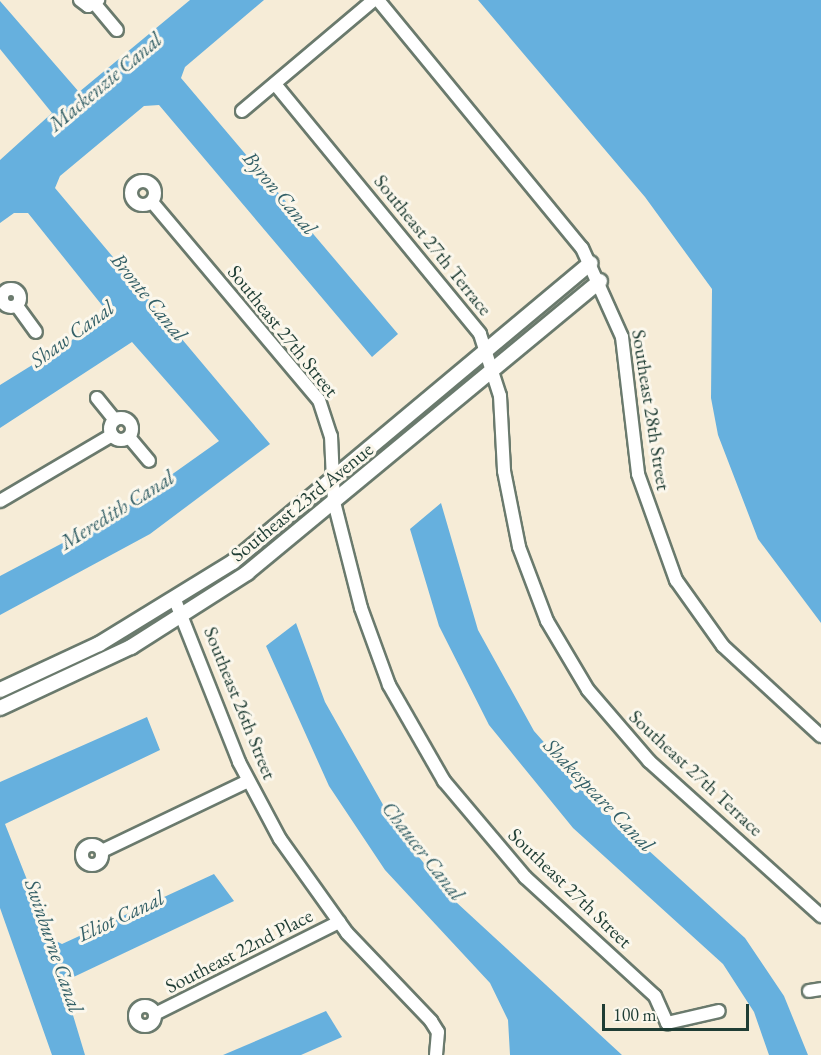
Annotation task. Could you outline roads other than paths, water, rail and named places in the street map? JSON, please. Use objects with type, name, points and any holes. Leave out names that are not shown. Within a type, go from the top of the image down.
[{"type":"street","points":[[80,0],[97,2],[117,30]]},
{"type":"street","points":[[242,111],[376,0]]},
{"type":"street","name":"Southeast 28th Street","points":[[376,0],[553,206],[590,263],[600,281],[622,337],[646,504],[676,580],[723,646],[821,736]]},
{"type":"street","name":"Southeast 27th Terrace","points":[[275,84],[451,292],[486,350],[492,369],[514,527],[534,592],[568,659],[636,748],[821,916]]},
{"type":"street","name":"Southeast 27th Street","points":[[152,202],[319,400],[331,436],[334,502],[373,643],[406,719],[444,781],[525,877],[655,996],[668,1023],[719,1011]]},
{"type":"street","name":"Southeast 23rd Avenue","points":[[0,690],[99,644],[175,600],[242,555],[333,481],[590,263]]},
{"type":"street","name":"Southeast 23rd Avenue","points":[[0,708],[94,666],[184,616],[334,502],[600,281]]},
{"type":"street","points":[[5,298],[36,332]]},
{"type":"street","points":[[98,398],[115,420],[128,421],[129,436],[149,461]]},
{"type":"street","points":[[0,501],[112,435],[115,420]]},
{"type":"street","points":[[112,435],[120,440],[129,436]]},
{"type":"street","name":"Southeast 26th Street","points":[[175,600],[184,616],[248,781],[292,858],[339,922],[431,1021],[438,1052]]},
{"type":"street","points":[[102,851],[248,781]]},
{"type":"street","name":"Southeast 22nd Place","points":[[155,1014],[339,922]]},
{"type":"water","name":"Mackenzie Canal","points":[[190,0],[264,0],[185,67],[181,78],[398,334],[372,357],[159,105],[144,106],[60,176],[55,188],[270,444],[150,534],[0,615],[0,576],[112,517],[219,441],[132,342],[0,428],[0,385],[71,341],[105,309],[28,213],[14,213],[0,223],[0,160],[52,113],[0,49],[0,1],[79,92]]},
{"type":"water","points":[[478,0],[821,0],[821,623],[758,539],[718,435],[711,398],[712,289],[645,197]]},
{"type":"water","points":[[441,503],[478,630],[534,731],[604,810],[745,938],[784,996],[808,1055],[769,1055],[754,1012],[723,964],[573,828],[489,725],[439,626],[410,529]]},
{"type":"water","points":[[296,623],[325,702],[399,833],[456,902],[622,1055],[510,1055],[508,1020],[490,983],[385,870],[329,786],[266,646]]},
{"type":"water","name":"Swinburne Canal","points":[[147,717],[160,750],[5,824],[50,938],[62,944],[214,874],[234,901],[63,982],[85,1055],[52,1055],[0,908],[0,782]]},
{"type":"water","points":[[326,1011],[342,1037],[301,1055],[223,1055]]},
{"type":"water label","name":"Byron Canal","points":[[280,193]]},
{"type":"water label","name":"Bronte Canal","points":[[149,297]]},
{"type":"water label","name":"Shaw Canal","points":[[72,334]]},
{"type":"water label","name":"Meredith Canal","points":[[117,510]]},
{"type":"water label","name":"Shakespeare Canal","points":[[599,795]]},
{"type":"water label","name":"Chaucer Canal","points":[[423,851]]},
{"type":"water label","name":"Eliot Canal","points":[[121,916]]}]
